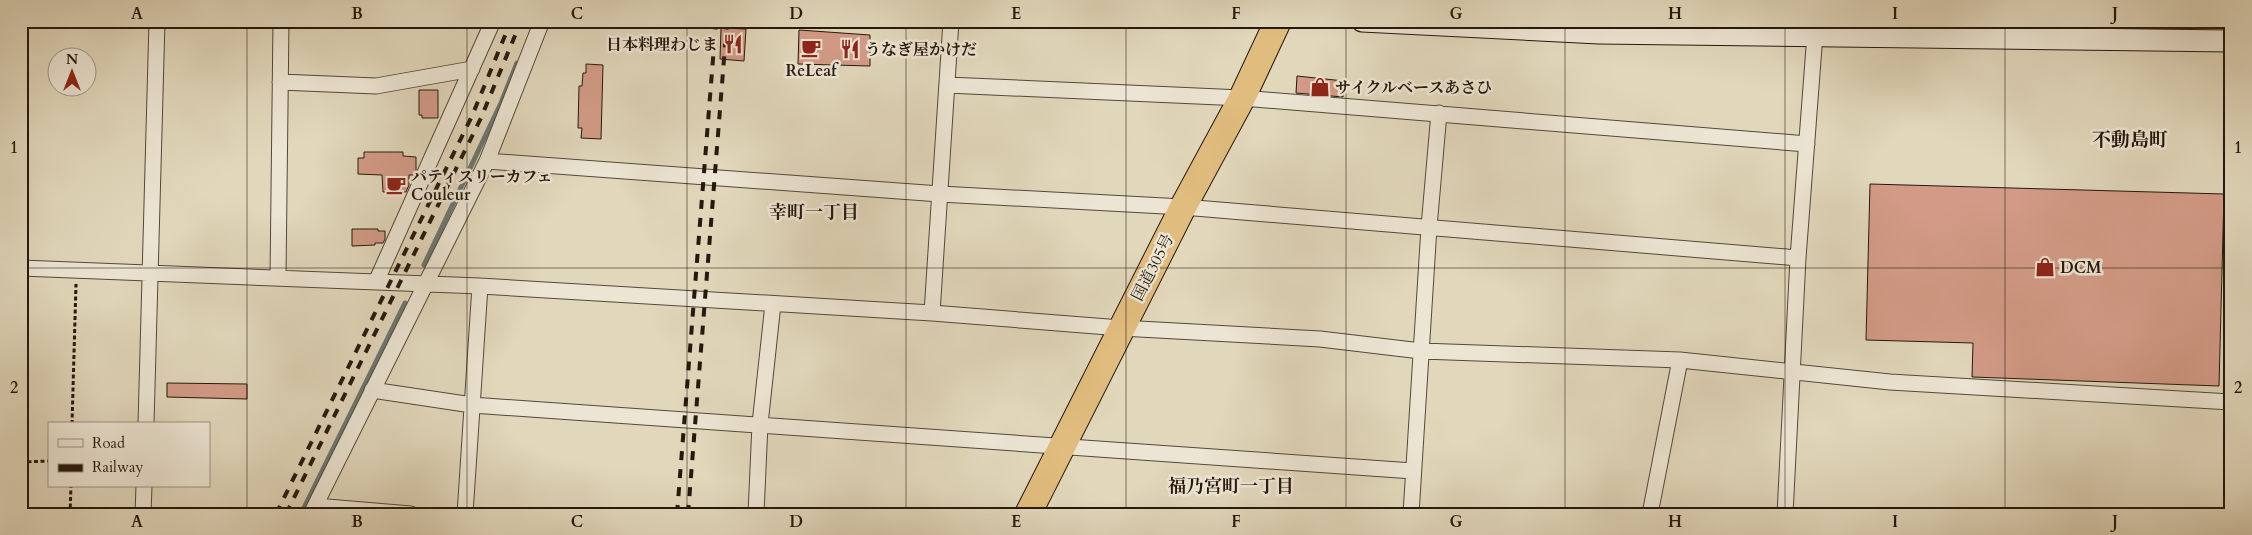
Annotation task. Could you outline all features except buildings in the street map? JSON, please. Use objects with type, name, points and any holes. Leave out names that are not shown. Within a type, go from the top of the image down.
[{"type":"highway","name":"国道305号","points":[[1028,514],[1183,207],[1242,98],[1278,21]]},
{"type":"street","points":[[146,422],[157,21]]},
{"type":"street","points":[[278,278],[281,21]]},
{"type":"street","points":[[376,282],[493,21]]},
{"type":"street","points":[[412,514],[313,510],[487,161],[542,21]]},
{"type":"street","points":[[932,313],[951,21]]},
{"type":"street","points":[[1362,21],[1598,33],[1816,29],[2231,41]]},
{"type":"street","points":[[1785,514],[1794,371],[1798,258],[1816,29]]},
{"type":"street","points":[[280,82],[376,86],[472,69]]},
{"type":"street","points":[[947,85],[1242,98],[1807,144]]},
{"type":"street","points":[[1411,514],[1420,351],[1439,114]]},
{"type":"street","points":[[487,161],[940,194],[1183,207],[1798,258]]},
{"type":"street","points":[[21,268],[480,286],[932,313],[1121,328],[1320,339],[1420,351],[1680,360],[1890,382],[2231,402]]},
{"type":"street","points":[[465,514],[480,286]]},
{"type":"street","points":[[756,514],[760,424],[773,304]]},
{"type":"street","points":[[1650,514],[1680,360]]},
{"type":"street","points":[[372,390],[472,405],[1413,471]]},
{"type":"street","points":[[143,514],[144,488]]},
{"type":"path","points":[[72,422],[76,270]]},
{"type":"path","points":[[21,462],[48,461]]},
{"type":"path","points":[[70,514],[71,488]]},
{"type":"waterway","points":[[424,265],[501,103],[517,63]]},
{"type":"waterway","points":[[301,514],[405,303]]},
{"type":"railway","points":[[276,514],[472,116],[511,21]]},
{"type":"railway","points":[[286,514],[481,118],[521,21]]},
{"type":"railway","points":[[677,514],[716,21]]},
{"type":"railway","points":[[688,514],[727,21]]},
{"type":"place","name":"日本料理わじま","points":[[733,44]]},
{"type":"place","name":"ReLeaf","points":[[811,48]]},
{"type":"place","name":"うなぎ屋かけだ","points":[[850,49]]},
{"type":"place","name":"サイクルベースあさひ","points":[[1320,87]]},
{"type":"place","name":"パティスリーカフェ Couleur","points":[[396,185]]},
{"type":"place","name":"DCM","points":[[2045,267]]},
{"type":"district","name":"不動島町","points":[[2130,139]]},
{"type":"district","name":"幸町一丁目","points":[[814,212]]},
{"type":"district","name":"福乃宮町一丁目","points":[[1231,486]]}]
